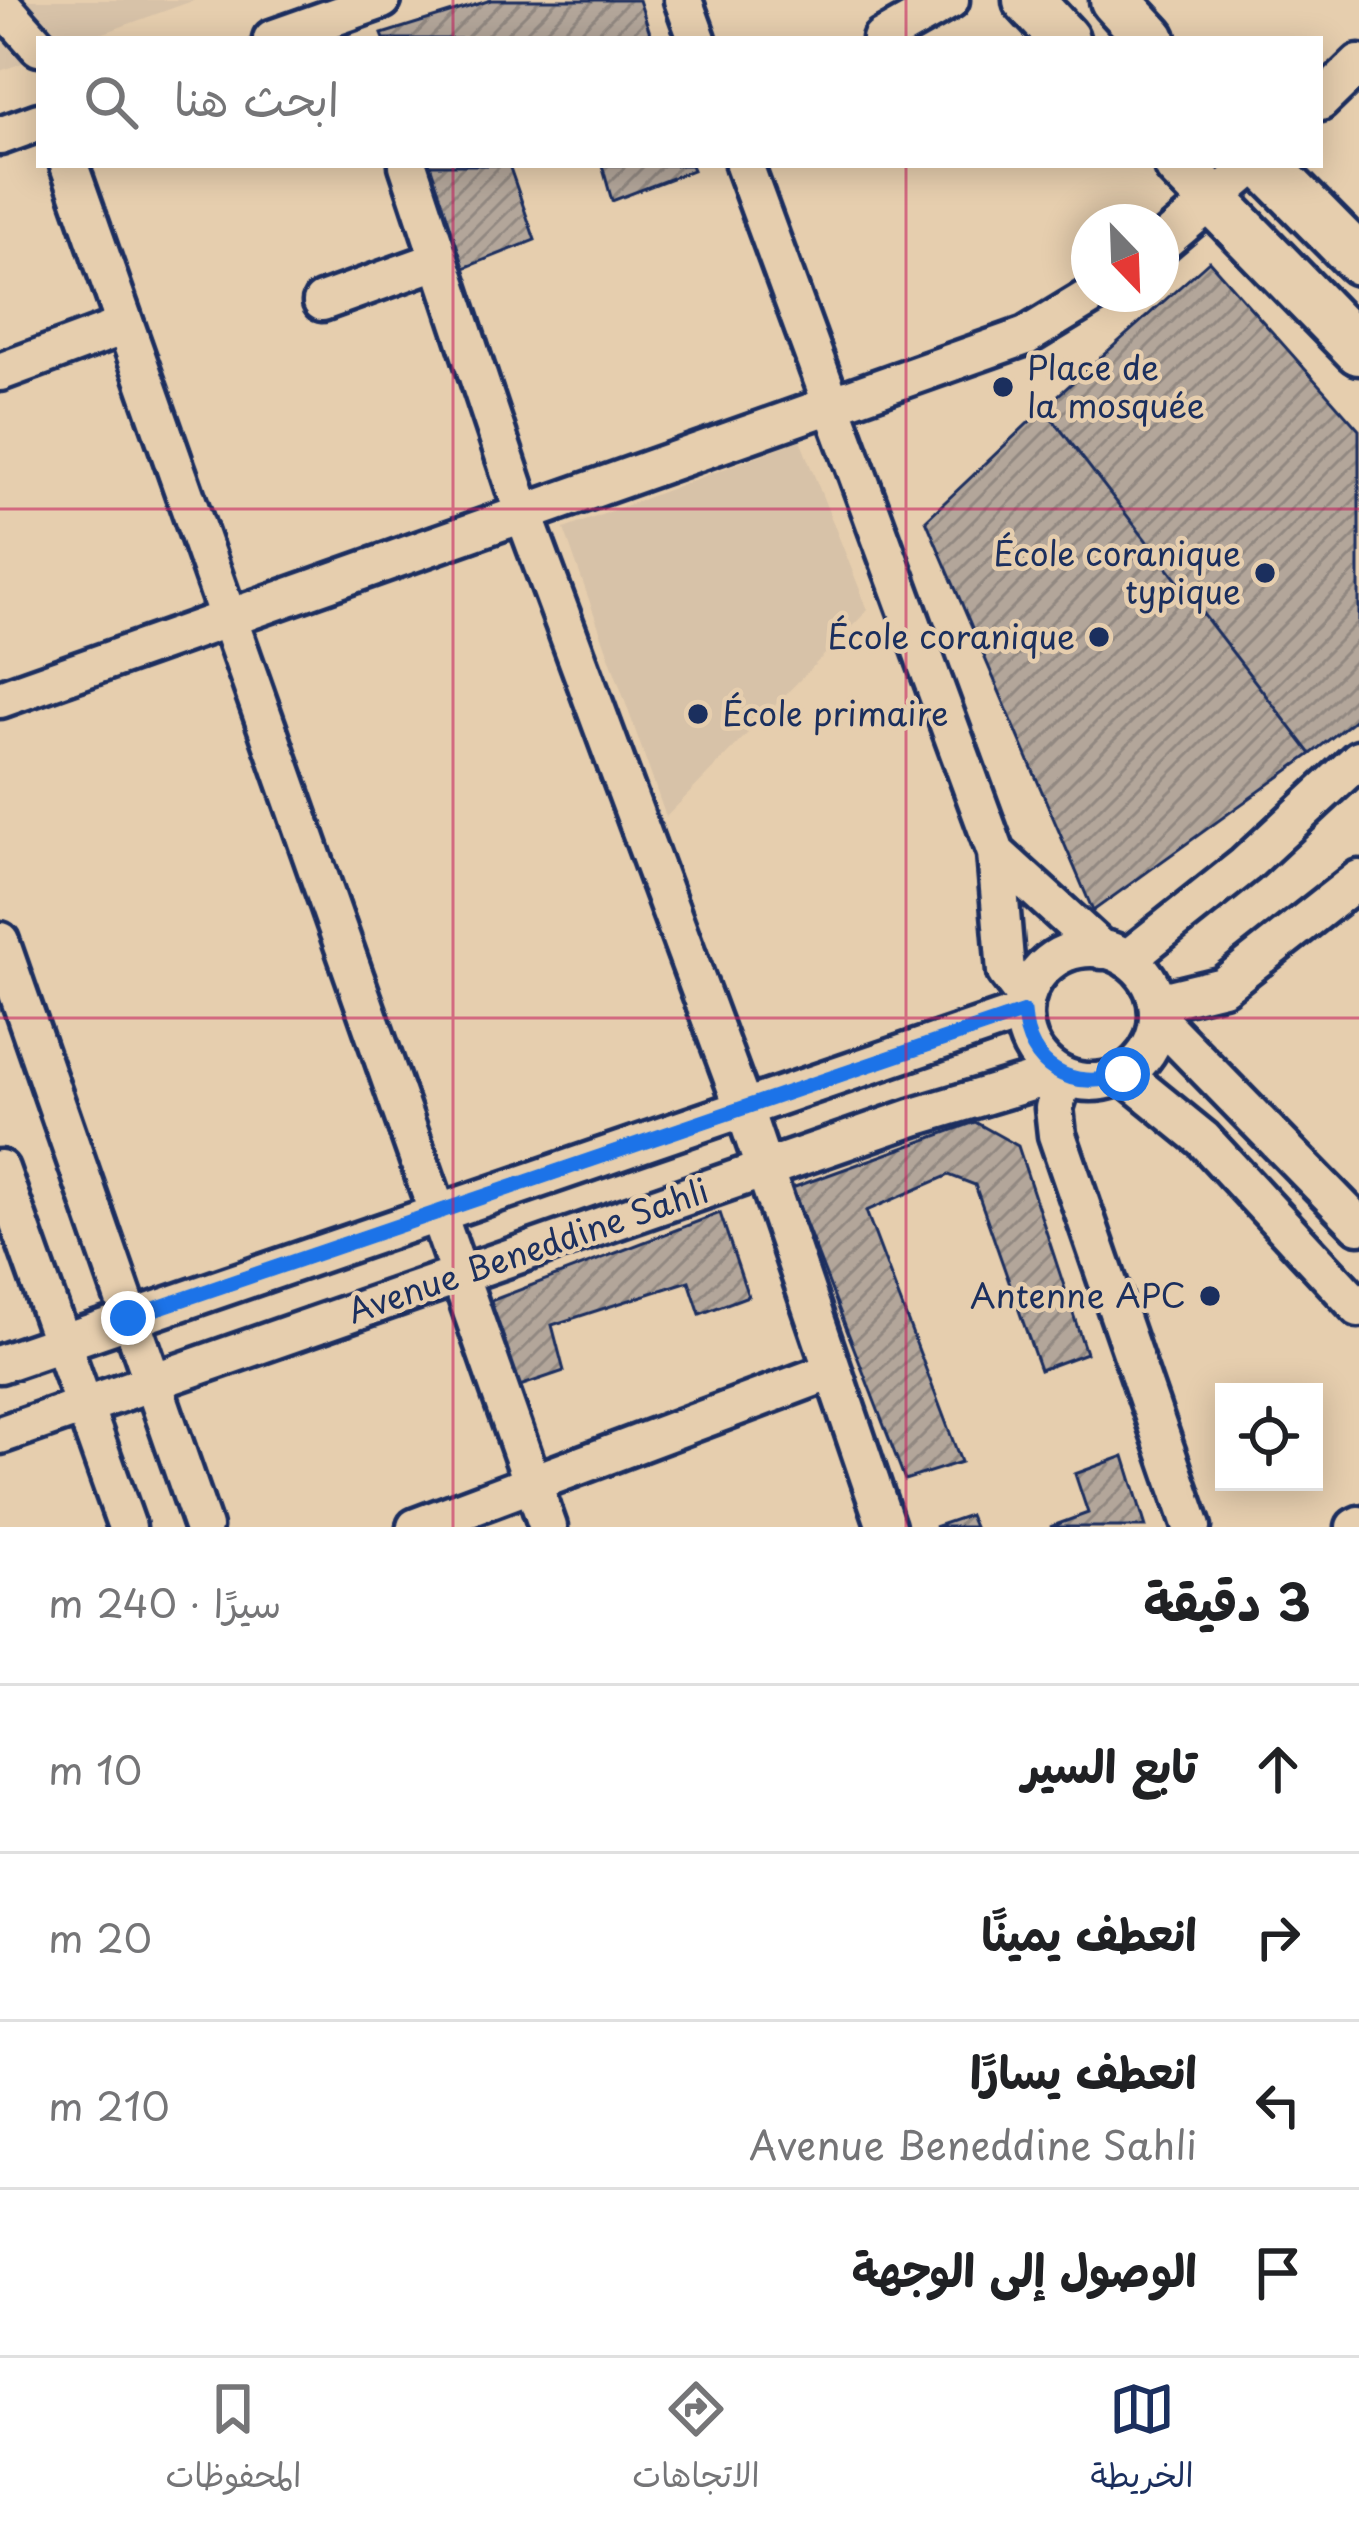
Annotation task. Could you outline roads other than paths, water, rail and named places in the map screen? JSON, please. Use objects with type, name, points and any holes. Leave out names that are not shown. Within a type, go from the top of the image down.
[{"type":"main road","points":[[1028,0],[1061,36]]},
{"type":"main road","points":[[1115,0],[1147,36]]},
{"type":"main road","points":[[1182,168],[1359,350]]},
{"type":"main road","points":[[1268,168],[1359,260]]},
{"type":"street","points":[[683,0],[696,36]]},
{"type":"street","points":[[898,35],[950,0]]},
{"type":"street","points":[[0,2],[36,44]]},
{"type":"street","points":[[285,36],[368,16]]},
{"type":"street","points":[[1323,99],[1359,64]]},
{"type":"street","points":[[0,136],[36,123]]},
{"type":"street","points":[[70,168],[548,1527]]},
{"type":"street","points":[[409,168],[523,512],[742,1106],[829,1372],[886,1527]]},
{"type":"street","points":[[745,168],[996,853],[1006,972],[1025,1005],[1029,1041],[1061,1075],[1094,1082],[1123,1074],[1148,1051],[1157,1010]]},
{"type":"street","points":[[1179,230],[1251,168]]},
{"type":"street","points":[[322,302],[440,260]]},
{"type":"street","points":[[0,699],[1026,336],[1071,309]]},
{"type":"street","points":[[0,372],[124,326]]},
{"type":"street","points":[[1025,1005],[1055,959],[1114,954],[1245,866],[1359,759]]},
{"type":"street","points":[[996,853],[1146,977],[1157,1010],[1359,1225]]},
{"type":"street","points":[[1157,1010],[1223,986],[1359,879]]},
{"type":"street","points":[[0,941],[203,1527]]},
{"type":"street","name":"Avenue Beneddine Sahli","points":[[0,1364],[1025,1005]]},
{"type":"street","points":[[1123,1074],[1215,1150],[1359,1308]]},
{"type":"street","points":[[1061,1075],[1054,1108],[1057,1135],[1192,1527]]},
{"type":"street","name":"Avenue Beneddine Sahli","points":[[0,1435],[458,1274],[1061,1075]]},
{"type":"street","points":[[0,1169],[127,1527]]},
{"type":"street","points":[[416,1527],[829,1372]]},
{"type":"place","name":"Place de la mosquée","points":[[1003,387]]},
{"type":"place","name":"École coranique typique","points":[[1265,573]]},
{"type":"place","name":"École coranique","points":[[1099,637]]},
{"type":"place","name":"École primaire","points":[[698,714]]},
{"type":"place","name":"Antenne APC","points":[[1210,1296]]}]
